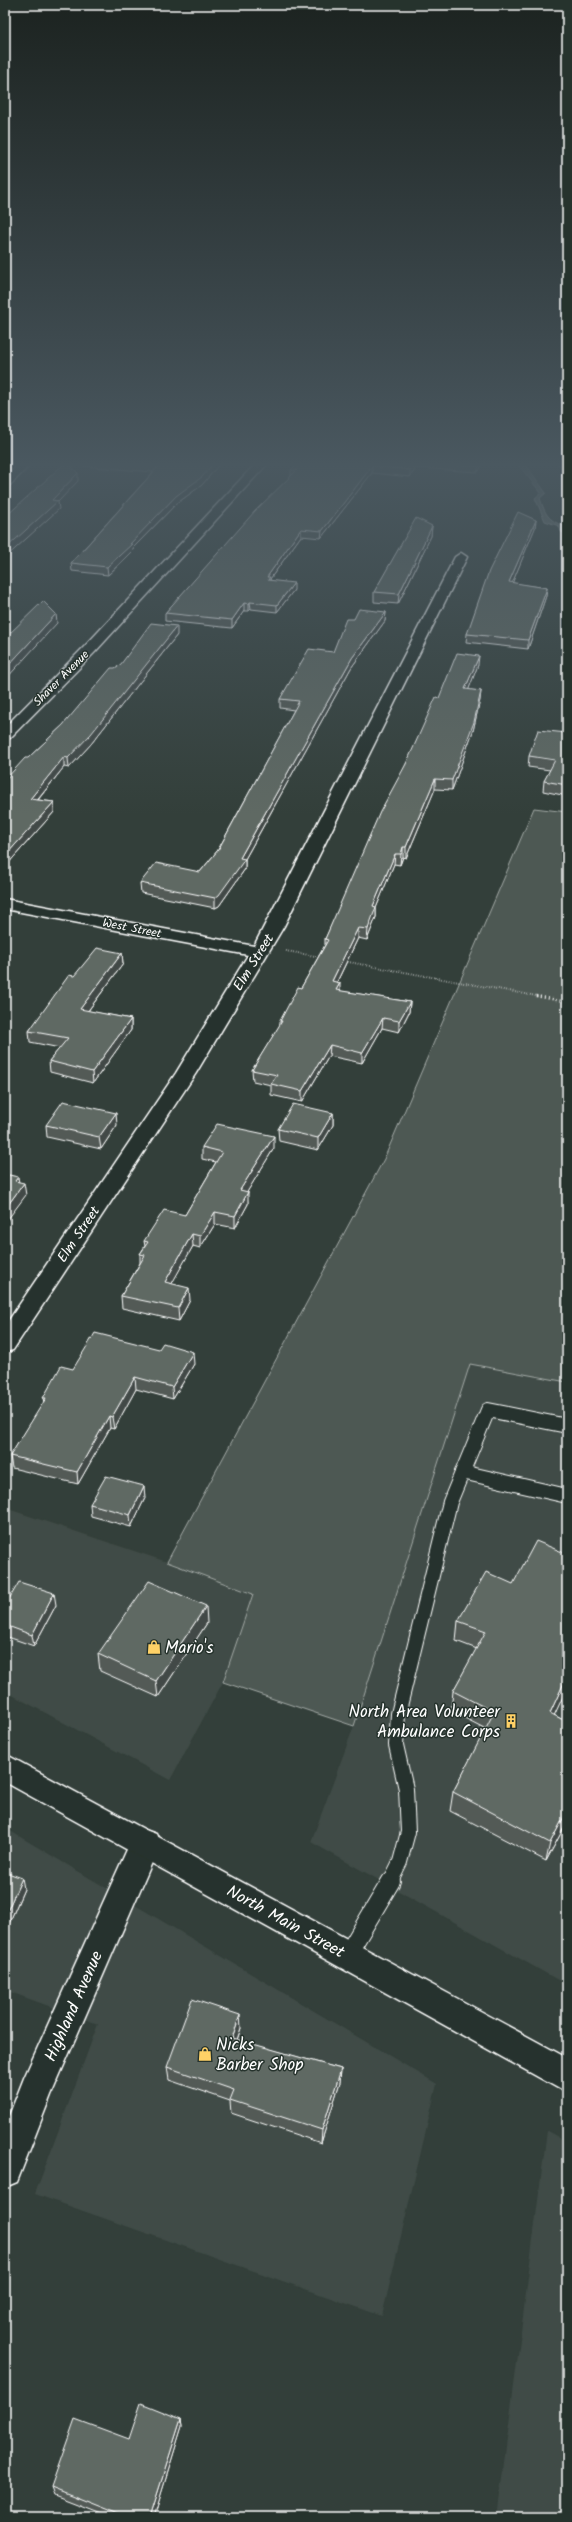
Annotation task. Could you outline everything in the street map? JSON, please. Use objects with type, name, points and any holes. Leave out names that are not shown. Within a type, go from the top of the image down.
[{"type":"street","name":"Shaver Avenue","points":[[5,735],[90,649],[154,580]]},
{"type":"street","name":"Elm Street","points":[[5,1344],[186,1073],[261,949],[325,830],[450,580]]},
{"type":"street","name":"West Street","points":[[5,904],[261,949]]},
{"type":"street","name":"North Main Street","points":[[5,1767],[567,2076]]},
{"type":"street","name":"Highland Avenue","points":[[5,2170],[36,2090],[145,1844]]},
{"type":"lane","points":[[347,1955],[387,1889],[400,1862],[408,1832],[406,1789],[396,1745],[398,1714],[450,1502],[462,1472],[488,1410],[567,1426]]},
{"type":"lane","points":[[462,1472],[567,1496]]},
{"type":"path","points":[[261,949],[324,958]]},
{"type":"path","points":[[339,960],[567,1002]]},
{"type":"shaded area","points":[[534,808],[567,812],[567,1382],[470,1364],[354,1726],[223,1682],[253,1594],[167,1562],[384,1159]]},
{"type":"shaded area","points":[[470,1364],[567,1382],[567,1985],[311,1842],[354,1726]]},
{"type":"shaded area","points":[[5,1508],[167,1562],[253,1594],[223,1682],[170,1780],[5,1691]]},
{"type":"shaded area","points":[[5,1828],[437,2084],[382,2316],[35,2194],[98,2024],[5,1990]]},
{"type":"shaded area","points":[[547,2131],[567,2142],[567,2517],[497,2517]]},
{"type":"building","points":[[194,580],[268,580],[294,583],[277,605],[250,602],[249,604],[244,603],[232,620],[165,613]]},
{"type":"building","points":[[381,580],[406,580],[399,594],[374,592]]},
{"type":"building","points":[[486,580],[510,580],[509,582],[547,588],[528,640],[467,634]]},
{"type":"building","points":[[43,601],[56,614],[5,669],[5,638]]},
{"type":"building","points":[[359,609],[386,612],[352,658],[240,858],[245,859],[219,895],[215,898],[140,883],[156,863],[200,872],[218,850],[299,701],[280,699],[309,649],[333,652],[346,619],[354,619]]},
{"type":"building","points":[[151,623],[177,626],[91,734],[68,758],[64,757],[30,799],[54,802],[5,856],[5,780],[25,758],[28,758],[63,725],[111,668],[115,668],[121,664]]},
{"type":"building","points":[[457,653],[479,656],[465,689],[481,691],[474,722],[452,780],[435,779],[406,847],[403,847],[401,854],[395,854],[373,906],[376,907],[368,929],[358,928],[332,981],[340,983],[336,990],[410,1002],[399,1021],[383,1018],[362,1053],[330,1045],[302,1091],[271,1084],[277,1075],[252,1070],[282,1021],[280,1021],[298,987],[301,988],[328,940],[325,939],[380,812],[406,764],[436,697],[439,698]]},
{"type":"building","points":[[538,730],[567,733],[567,785],[544,781],[555,760],[529,756]]},
{"type":"building","points":[[97,948],[122,953],[80,1009],[131,1019],[92,1072],[49,1061],[68,1038],[29,1031],[69,975],[74,976]]},
{"type":"building","points":[[63,1101],[116,1113],[99,1137],[46,1125]]},
{"type":"building","points":[[293,1104],[333,1113],[318,1138],[278,1129]]},
{"type":"building","points":[[217,1124],[274,1136],[240,1190],[248,1192],[235,1216],[215,1212],[200,1236],[192,1234],[165,1282],[189,1288],[178,1308],[121,1296],[145,1255],[140,1254],[148,1242],[144,1241],[164,1210],[185,1215],[222,1152],[202,1147]]},
{"type":"building","points":[[5,1174],[18,1177],[15,1181],[24,1183],[5,1209]]},
{"type":"building","points":[[95,1333],[159,1349],[163,1343],[193,1352],[172,1387],[135,1377],[112,1417],[109,1416],[77,1472],[10,1456],[46,1398],[43,1398],[61,1366],[73,1369]]},
{"type":"building","points":[[106,1476],[144,1486],[130,1515],[90,1504]]},
{"type":"building","name":"North Area Volunteer Ambulance Corps","points":[[536,1541],[567,1554],[567,1676],[550,1713],[567,1722],[567,1811],[550,1843],[453,1792],[494,1712],[453,1691],[486,1631],[458,1621],[486,1572],[513,1584]]},
{"type":"building","name":"Mario's","points":[[149,1581],[206,1606],[156,1681],[98,1654]]},
{"type":"building","points":[[19,1582],[54,1593],[32,1635],[5,1625],[5,1606]]},
{"type":"building","points":[[5,1872],[22,1878],[5,1916]]},
{"type":"building","points":[[192,1999],[240,2015],[232,2038],[341,2069],[322,2130],[230,2100],[234,2090],[167,2067]]},
{"type":"building","points":[[141,2403],[181,2419],[150,2517],[126,2517],[51,2487],[75,2419],[129,2439]]},
{"type":"place","name":"Mario's","points":[[154,1647]]},
{"type":"place","name":"North Area Volunteer Ambulance Corps","points":[[511,1721]]},
{"type":"place","name":"Nicks Barber Shop","points":[[205,2054]]}]
